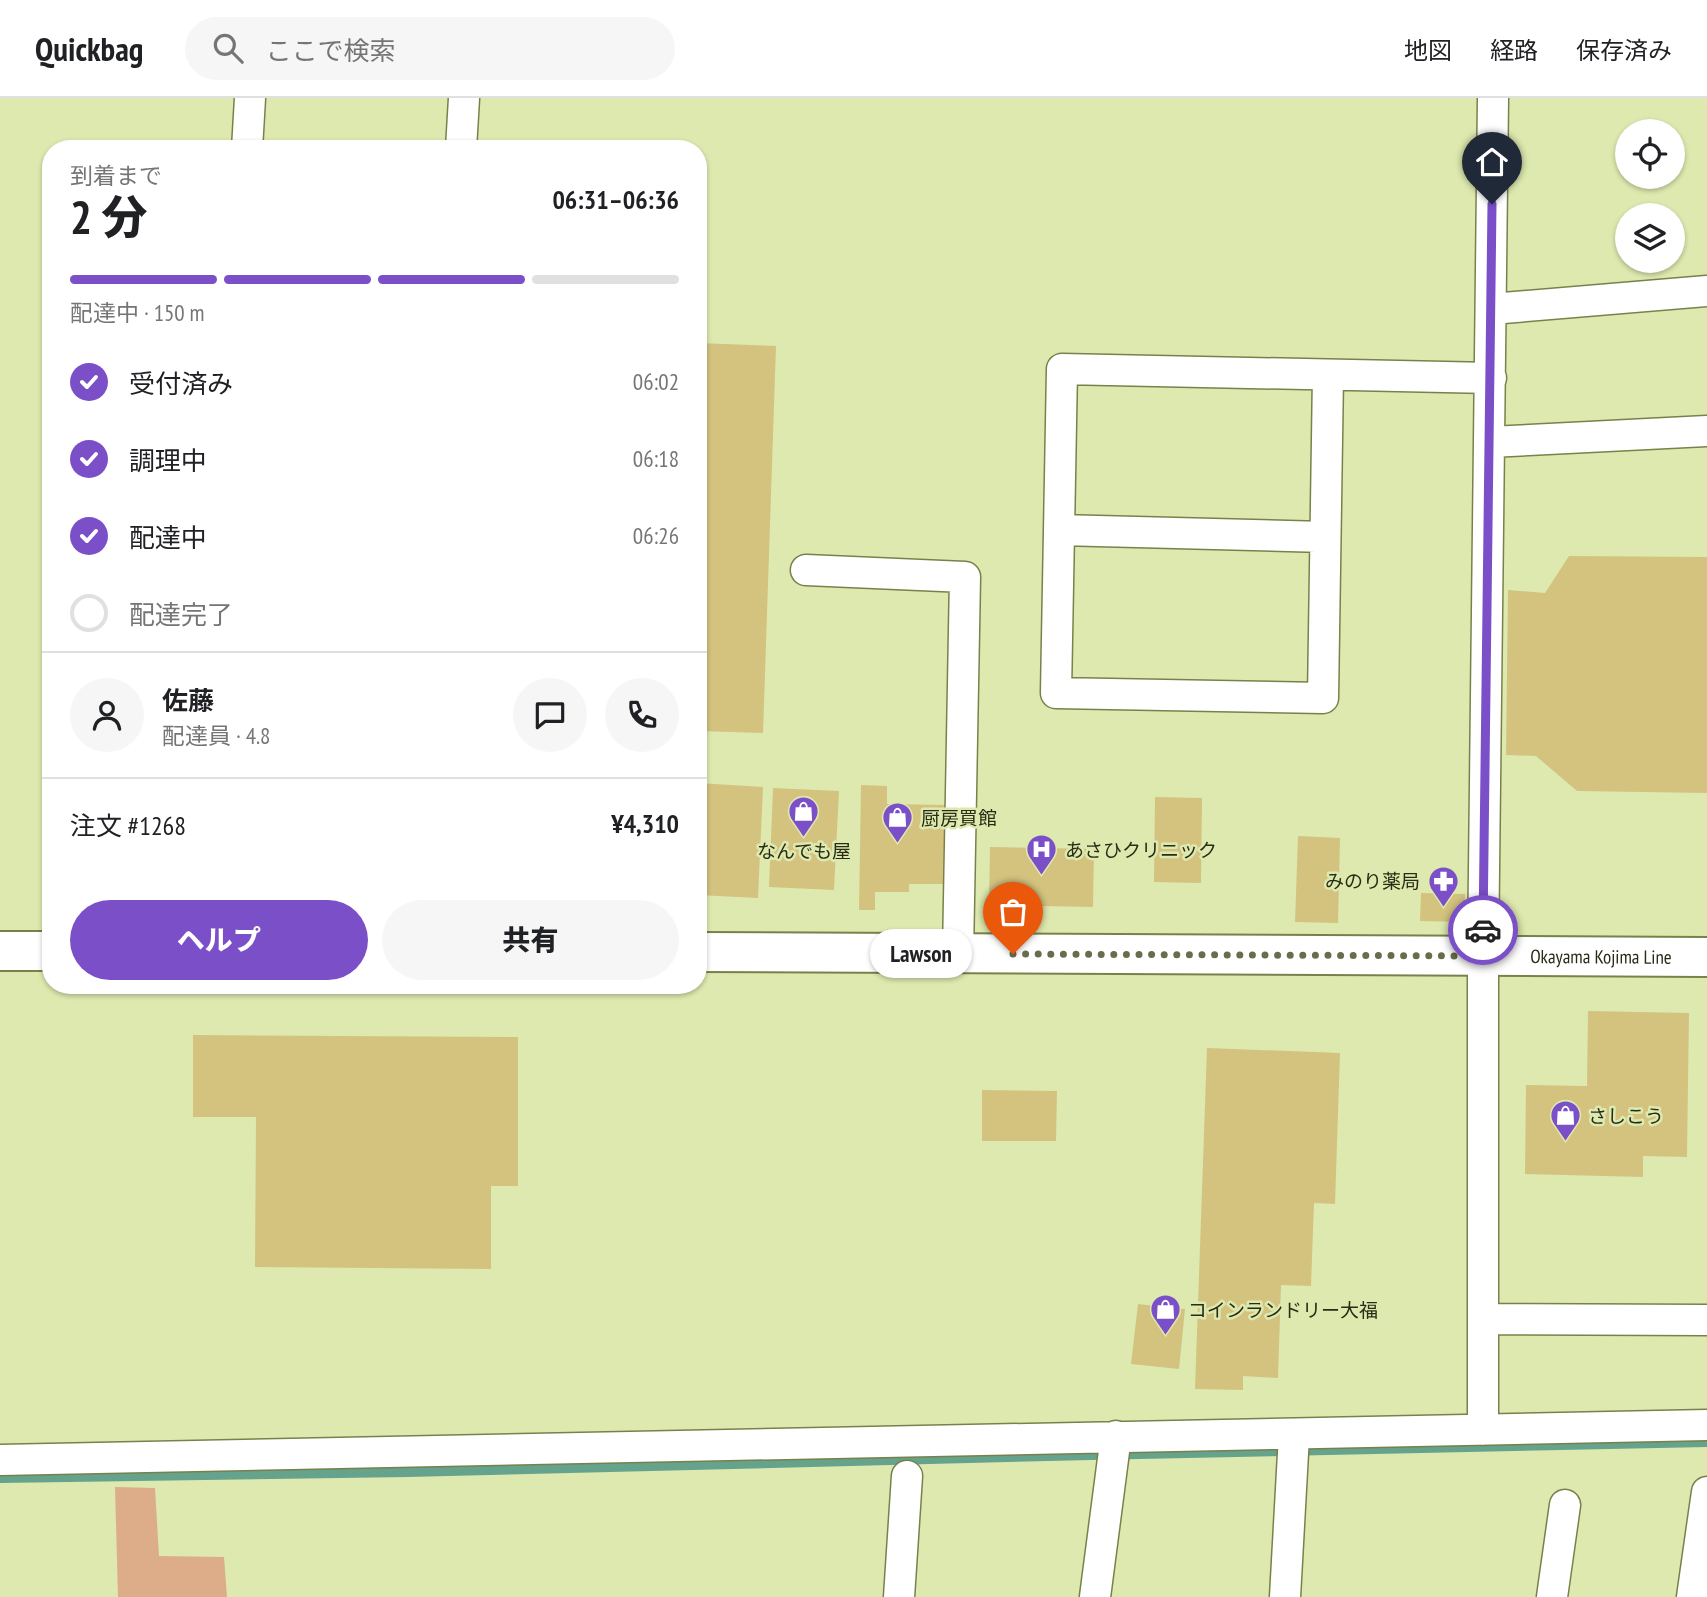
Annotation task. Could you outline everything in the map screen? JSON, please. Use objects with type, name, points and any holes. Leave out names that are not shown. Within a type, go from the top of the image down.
[{"type":"main road","points":[[0,951],[42,951]]},
{"type":"main road","name":"Okayama Kojima Line","points":[[707,952],[1707,957]]},
{"type":"street","points":[[248,140],[250,98]]},
{"type":"street","points":[[462,140],[464,98]]},
{"type":"street","points":[[1483,1430],[1483,956],[1493,98]]},
{"type":"street","points":[[1491,309],[1707,291]]},
{"type":"street","points":[[1328,375],[1323,698],[1056,693],[1062,369],[1491,378]]},
{"type":"street","points":[[1490,442],[1707,431]]},
{"type":"street","points":[[1059,530],[1325,537]]},
{"type":"street","points":[[806,570],[965,577],[958,954]]},
{"type":"street","points":[[1484,1319],[1707,1320]]},
{"type":"street","points":[[0,1460],[1293,1445],[1483,1430],[1707,1425]]},
{"type":"street","points":[[1284,1597],[1293,1445]]},
{"type":"street","points":[[1095,1597],[1115,1447]]},
{"type":"street","points":[[899,1597],[906,1476]]},
{"type":"street","points":[[1692,1597],[1707,1492]]},
{"type":"street","points":[[1552,1597],[1565,1505]]},
{"type":"shaded area","points":[[115,1487],[155,1488],[159,1556],[224,1557],[227,1597],[118,1597]]},
{"type":"building","points":[[707,343],[776,346],[763,733],[707,731]]},
{"type":"building","points":[[1569,556],[1707,557],[1707,793],[1577,791],[1536,756],[1506,755],[1508,590],[1545,593]]},
{"type":"building","points":[[707,784],[763,787],[758,898],[707,895]]},
{"type":"building","points":[[861,785],[887,786],[887,804],[945,805],[944,884],[909,884],[909,892],[875,892],[875,910],[859,910]]},
{"type":"building","points":[[773,788],[839,791],[834,890],[769,887]]},
{"type":"building","points":[[1155,797],[1202,798],[1201,883],[1154,882]]},
{"type":"building","points":[[1298,836],[1340,838],[1338,923],[1295,922]]},
{"type":"building","points":[[990,847],[1094,849],[1093,907],[989,905]]},
{"type":"building","points":[[1421,893],[1465,894],[1464,922],[1420,921]]},
{"type":"building","points":[[1588,1011],[1689,1013],[1687,1157],[1643,1156],[1643,1177],[1525,1174],[1526,1085],[1587,1086]]},
{"type":"building","points":[[193,1035],[518,1037],[518,1186],[491,1186],[491,1269],[255,1267],[256,1117],[193,1117]]},
{"type":"building","points":[[1207,1048],[1340,1053],[1335,1204],[1314,1203],[1311,1286],[1281,1285],[1278,1378],[1243,1376],[1243,1390],[1195,1389]]},
{"type":"building","points":[[982,1090],[1057,1091],[1056,1141],[982,1141]]},
{"type":"building","points":[[1138,1304],[1185,1309],[1179,1369],[1131,1364]]},
{"type":"waterway","points":[[0,1478],[408,1472],[1707,1442]]},
{"type":"way so far","points":[[1013,954],[1483,956],[1483,930]]},
{"type":"place","name":"なんでも屋","points":[[804,839]]},
{"type":"place","name":"厨房買館","points":[[898,845]]},
{"type":"place","name":"あさひクリニック","points":[[1042,877]]},
{"type":"place","name":"みのり薬局","points":[[1443,908]]},
{"type":"place","name":"Lawson","points":[[1013,954]]},
{"type":"place","name":"さしこう","points":[[1565,1143]]},
{"type":"place","name":"コインランドリー大福","points":[[1165,1337]]},
{"type":"route","points":[[1483,930],[1492,204]]}]
